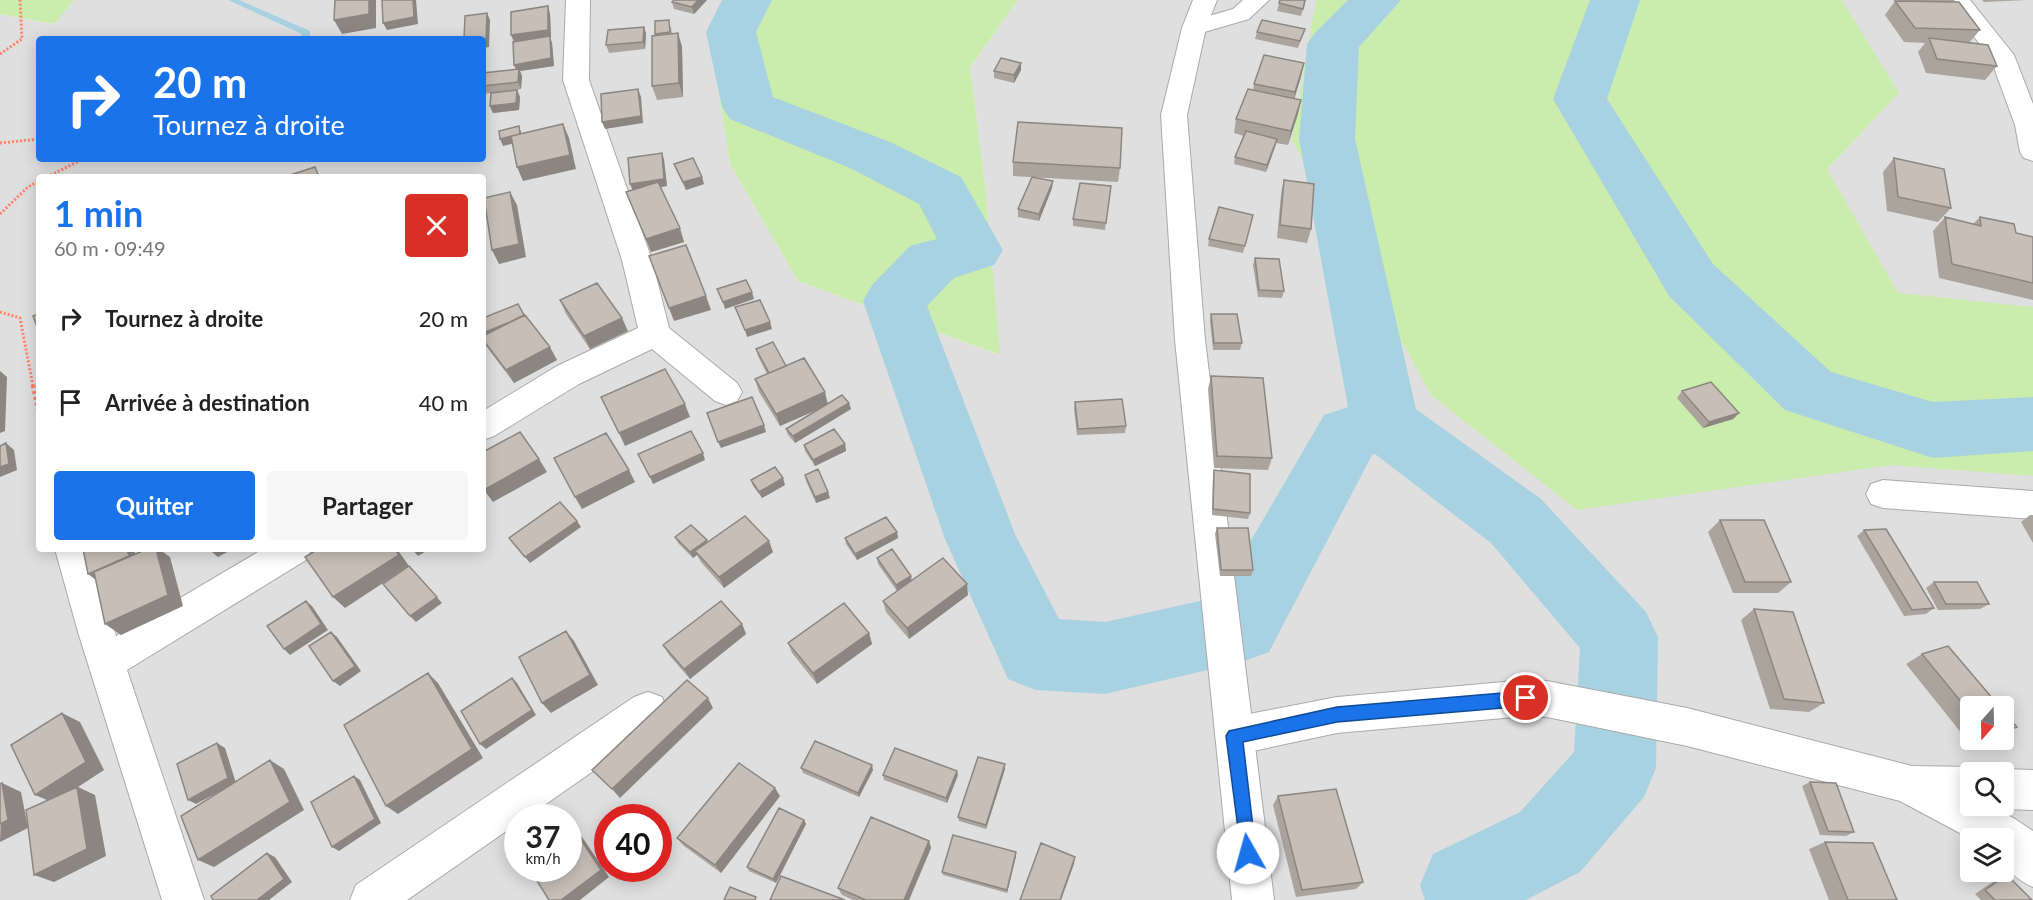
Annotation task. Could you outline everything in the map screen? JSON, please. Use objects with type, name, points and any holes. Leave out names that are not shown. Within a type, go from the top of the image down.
[{"type":"street","points":[[578,0],[576,80],[637,260],[655,334],[726,392]]},
{"type":"street","points":[[1205,0],[1194,28],[1174,115],[1190,340],[1253,900]]},
{"type":"street","points":[[1194,28],[1241,14],[1257,0]]},
{"type":"street","points":[[1957,0],[2002,55],[2028,125],[2033,152]]},
{"type":"street","points":[[486,425],[568,375],[655,334]]},
{"type":"street","points":[[1883,494],[2033,505]]},
{"type":"street","points":[[73,552],[175,896]]},
{"type":"street","points":[[106,662],[289,552]]},
{"type":"street","points":[[1233,722],[1526,698],[1547,699],[1687,727],[1906,783],[1960,786]]},
{"type":"street","points":[[371,900],[648,710]]},
{"type":"street","points":[[1906,783],[2001,833],[2017,844],[2033,866]]},
{"type":"street","points":[[2014,789],[2033,790]]},
{"type":"path","points":[[0,54],[22,39],[20,0]]},
{"type":"path","points":[[0,143],[36,140]]},
{"type":"path","points":[[53,174],[77,162]]},
{"type":"path","points":[[0,214],[28,187],[36,183]]},
{"type":"path","points":[[0,312],[20,318],[36,400]]},
{"type":"shaded area","points":[[74,0],[741,0],[712,50],[730,164],[798,281],[999,355],[985,184],[970,67],[1018,0],[2033,0],[2033,900],[0,900],[0,14],[53,24]]},
{"type":"green space","points":[[0,0],[74,0],[54,24],[0,14]]},
{"type":"green space","points":[[741,0],[1018,0],[970,67],[985,184],[1000,355],[798,281],[730,164],[712,50]]},
{"type":"green space","points":[[1316,0],[1842,0],[1899,93],[1827,169],[1898,293],[2033,307],[2033,476],[1892,465],[1577,510],[1431,395],[1292,140]]},
{"type":"building","points":[[335,0],[369,0],[369,14],[334,20]]},
{"type":"building","points":[[382,0],[413,0],[414,17],[383,23]]},
{"type":"building","points":[[674,0],[698,0],[692,7],[672,2]]},
{"type":"building","points":[[1280,0],[1305,0],[1303,9],[1279,3]]},
{"type":"building","points":[[1895,1],[1959,2],[1980,30],[1915,28]]},
{"type":"building","points":[[548,6],[548,30],[511,35],[511,12]]},
{"type":"building","points":[[487,13],[486,39],[486,36],[464,36],[465,16]]},
{"type":"building","points":[[669,20],[670,32],[655,34],[655,21]]},
{"type":"building","points":[[1262,20],[1305,29],[1300,41],[1257,32]]},
{"type":"building","points":[[644,27],[643,42],[606,45],[608,30]]},
{"type":"building","points":[[678,33],[679,83],[652,86],[652,36]]},
{"type":"building","points":[[550,36],[551,58],[514,65],[513,42]]},
{"type":"building","points":[[1929,38],[1988,45],[1997,66],[1937,59]]},
{"type":"building","points":[[1264,55],[1304,63],[1295,92],[1254,84]]},
{"type":"building","points":[[1001,58],[1021,63],[1014,75],[994,71]]},
{"type":"building","points":[[519,69],[518,82],[486,86],[486,73]]},
{"type":"building","points":[[638,89],[641,116],[602,122],[601,94]]},
{"type":"building","points":[[1248,89],[1301,100],[1291,131],[1236,119]]},
{"type":"building","points":[[517,90],[516,103],[490,106],[491,93]]},
{"type":"building","points":[[1018,122],[1122,128],[1120,168],[1013,162]]},
{"type":"building","points":[[563,124],[570,155],[517,167],[511,136]]},
{"type":"building","points":[[519,126],[520,134],[500,139],[499,131]]},
{"type":"building","points":[[1246,131],[1277,139],[1267,165],[1235,157]]},
{"type":"building","points":[[662,153],[664,179],[630,184],[628,158]]},
{"type":"building","points":[[693,158],[702,177],[683,182],[674,164]]},
{"type":"building","points":[[1894,158],[1944,169],[1951,208],[1898,197]]},
{"type":"building","points":[[315,167],[318,174],[293,174]]},
{"type":"building","points":[[1032,177],[1053,181],[1039,214],[1018,209]]},
{"type":"building","points":[[1284,180],[1314,184],[1311,229],[1280,225]]},
{"type":"building","points":[[658,182],[680,228],[646,239],[626,192]]},
{"type":"building","points":[[1080,183],[1111,186],[1106,223],[1073,219]]},
{"type":"building","points":[[510,192],[519,244],[492,250],[486,198]]},
{"type":"building","points":[[1219,207],[1253,215],[1245,246],[1209,239]]},
{"type":"building","points":[[1945,217],[1981,226],[1980,217],[2014,224],[2016,233],[2033,237],[2033,283],[1952,264]]},
{"type":"building","points":[[686,245],[706,296],[669,308],[649,256]]},
{"type":"building","points":[[1255,258],[1279,259],[1284,291],[1259,290]]},
{"type":"building","points":[[746,280],[752,292],[723,302],[717,289]]},
{"type":"building","points":[[597,283],[622,318],[584,336],[560,300]]},
{"type":"building","points":[[760,300],[770,322],[745,330],[735,307]]},
{"type":"building","points":[[518,304],[524,315],[486,332],[486,317]]},
{"type":"building","points":[[1211,314],[1237,314],[1242,343],[1214,343]]},
{"type":"building","points":[[525,315],[550,347],[506,370],[486,344],[486,334]]},
{"type":"building","points":[[773,342],[786,366],[769,373],[756,349]]},
{"type":"building","points":[[804,358],[825,392],[776,414],[755,379]]},
{"type":"building","points":[[665,369],[685,404],[619,433],[601,397]]},
{"type":"building","points":[[1211,376],[1263,378],[1272,458],[1217,456]]},
{"type":"building","points":[[1711,382],[1739,413],[1709,422],[1682,391]]},
{"type":"building","points":[[842,395],[849,403],[793,436],[786,429]]},
{"type":"building","points":[[752,397],[764,425],[718,442],[707,413]]},
{"type":"building","points":[[1122,399],[1126,426],[1078,429],[1075,402]]},
{"type":"building","points":[[834,429],[845,444],[813,460],[804,445]]},
{"type":"building","points":[[691,431],[703,453],[650,477],[638,454]]},
{"type":"building","points":[[520,432],[539,459],[486,489],[486,450]]},
{"type":"building","points":[[606,433],[629,470],[575,497],[554,458]]},
{"type":"building","points":[[6,443],[9,464],[0,467],[0,446]]},
{"type":"building","points":[[775,467],[783,478],[759,492],[751,480]]},
{"type":"building","points":[[818,469],[828,492],[815,497],[805,475]]},
{"type":"building","points":[[1214,470],[1250,474],[1250,513],[1213,509]]},
{"type":"building","points":[[560,502],[577,521],[525,557],[509,538]]},
{"type":"building","points":[[745,516],[769,541],[719,577],[695,551]]},
{"type":"building","points":[[886,517],[897,532],[855,554],[845,538]]},
{"type":"building","points":[[1720,520],[1764,520],[1791,582],[1745,582]]},
{"type":"building","points":[[691,525],[707,540],[690,552],[675,537]]},
{"type":"building","points":[[1217,528],[1248,528],[1253,570],[1221,570]]},
{"type":"building","points":[[1886,529],[1934,608],[1912,610],[1864,530]]},
{"type":"building","points":[[892,549],[911,576],[896,585],[877,558]]},
{"type":"building","points":[[84,552],[128,552],[129,556],[88,574]]},
{"type":"building","points":[[140,552],[157,552],[168,595],[105,624],[94,572]]},
{"type":"building","points":[[313,552],[397,552],[399,555],[333,597],[305,557]]},
{"type":"building","points":[[943,558],[967,584],[907,628],[883,601]]},
{"type":"building","points":[[409,566],[437,597],[410,616],[383,584]]},
{"type":"building","points":[[1934,582],[1977,582],[1989,604],[1946,604]]},
{"type":"building","points":[[306,601],[321,624],[284,649],[267,626]]},
{"type":"building","points":[[721,601],[742,624],[684,669],[663,645]]},
{"type":"building","points":[[844,603],[869,633],[813,673],[788,643]]},
{"type":"building","points":[[1754,609],[1793,612],[1824,703],[1784,699]]},
{"type":"building","points":[[566,631],[590,675],[542,703],[519,657]]},
{"type":"building","points":[[331,632],[355,666],[333,681],[309,646]]},
{"type":"building","points":[[1948,646],[1990,696],[1960,696],[1960,701],[1922,654]]},
{"type":"building","points":[[428,673],[472,749],[386,806],[344,725]]},
{"type":"building","points":[[512,678],[532,710],[480,744],[461,711]]},
{"type":"building","points":[[687,680],[708,698],[612,789],[592,770]]},
{"type":"building","points":[[62,713],[86,762],[35,795],[11,745]]},
{"type":"building","points":[[815,741],[872,765],[858,793],[801,768]]},
{"type":"building","points":[[217,743],[228,778],[188,800],[177,764]]},
{"type":"building","points":[[895,748],[957,771],[946,798],[883,775]]},
{"type":"building","points":[[978,757],[1005,764],[986,825],[958,817]]},
{"type":"building","points":[[270,760],[290,802],[198,860],[181,816]]},
{"type":"building","points":[[739,763],[775,788],[715,865],[677,838]]},
{"type":"building","points":[[354,776],[375,819],[332,847],[311,802]]},
{"type":"building","points":[[1810,782],[1836,783],[1854,832],[1828,831]]},
{"type":"building","points":[[2,783],[8,820],[0,824],[0,784]]},
{"type":"building","points":[[77,787],[87,849],[34,875],[26,810]]},
{"type":"building","points":[[1336,789],[1363,882],[1302,890],[1278,796]]},
{"type":"building","points":[[779,808],[804,820],[773,879],[747,867]]},
{"type":"building","points":[[871,817],[929,841],[904,900],[866,900],[838,888]]},
{"type":"building","points":[[953,835],[1016,852],[1007,890],[942,872]]},
{"type":"building","points":[[582,841],[594,859],[594,875],[561,900],[549,900],[538,882],[582,882]]},
{"type":"building","points":[[1825,842],[1873,843],[1897,900],[1848,900]]},
{"type":"building","points":[[1041,843],[1075,857],[1060,900],[1020,900]]},
{"type":"building","points":[[267,853],[284,879],[257,900],[213,900],[211,896]]},
{"type":"building","points":[[781,876],[845,900],[770,900]]},
{"type":"building","points":[[1997,882],[2014,882],[2032,900],[1995,900],[1985,890]]},
{"type":"building","points":[[730,887],[756,897],[755,900],[724,900]]},
{"type":"waterway","points":[[232,0],[307,33],[306,36]]},
{"type":"waterway","points":[[747,0],[731,32],[749,107],[870,155],[941,191],[973,250],[932,262],[894,301],[981,539],[1036,654],[1105,658],[1242,627],[1348,435],[1385,423]]},
{"type":"waterway","points":[[1376,0],[1333,44],[1327,139],[1385,423]]},
{"type":"waterway","points":[[1615,0],[1580,99],[1691,280],[1808,391],[1933,430],[2033,424]]},
{"type":"waterway","points":[[1385,423],[1516,521],[1619,637],[1615,768],[1550,842],[1464,885],[1469,900]]},
{"type":"route","points":[[1248,853],[1234,736],[1337,715],[1526,698]]}]
